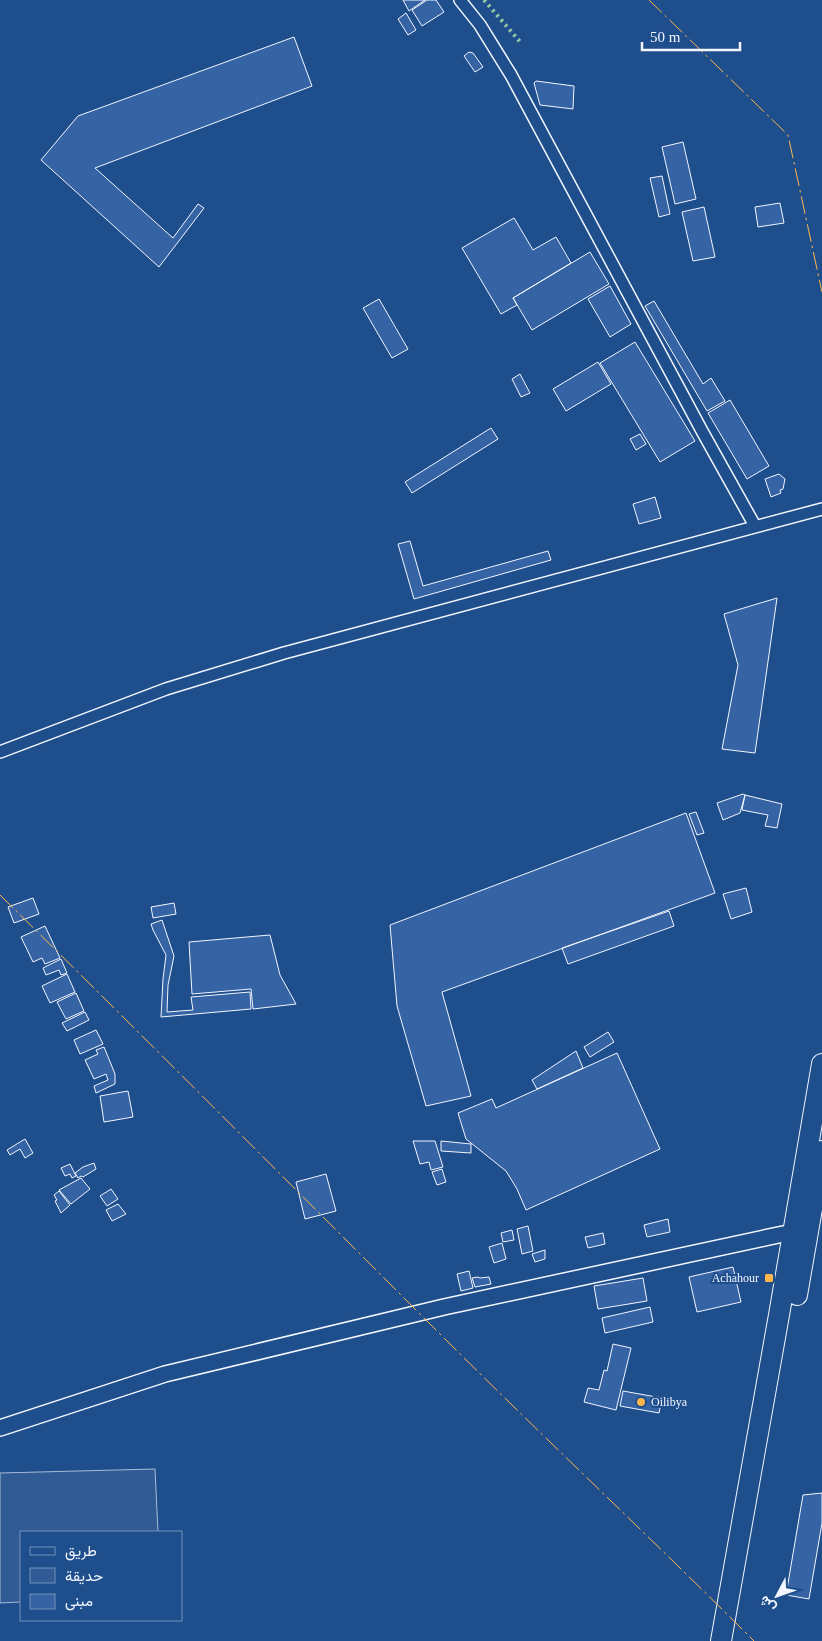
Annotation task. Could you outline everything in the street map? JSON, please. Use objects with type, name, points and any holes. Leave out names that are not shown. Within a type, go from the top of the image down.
[{"type":"highway","points":[[735,1641],[800,1233],[822,1064]]},
{"type":"highway","points":[[721,1641],[800,1233],[820,1177],[822,1151]]},
{"type":"street","points":[[460,0],[480,24],[511,75],[697,422],[755,526]]},
{"type":"street","points":[[0,752],[166,690],[284,653],[822,509]]},
{"type":"street","points":[[0,1428],[165,1374],[444,1307],[800,1233]]},
{"type":"green space","points":[[155,1469],[158,1531],[20,1531],[20,1602],[0,1603],[0,1473]]},
{"type":"building","points":[[403,0],[425,0],[409,11]]},
{"type":"building","points":[[427,0],[436,0],[444,12],[422,26],[412,10]]},
{"type":"building","points":[[406,13],[416,30],[408,35],[398,19]]},
{"type":"building","points":[[294,37],[312,86],[95,168],[173,238],[198,204],[204,208],[159,267],[41,160],[78,116]]},
{"type":"building","points":[[469,52],[473,53],[483,67],[475,72],[464,56]]},
{"type":"building","points":[[536,81],[574,86],[573,109],[540,105],[534,83]]},
{"type":"building","points":[[683,142],[696,199],[675,204],[662,147]]},
{"type":"building","points":[[662,176],[670,214],[659,217],[650,178]]},
{"type":"building","points":[[780,203],[784,223],[758,227],[755,207]]},
{"type":"building","points":[[704,207],[715,257],[693,261],[682,212]]},
{"type":"building","points":[[514,218],[533,250],[556,237],[571,263],[513,298],[517,305],[501,314],[462,248]]},
{"type":"building","points":[[590,252],[609,284],[532,330],[513,298]]},
{"type":"building","points":[[610,286],[631,324],[610,337],[588,299]]},
{"type":"building","points":[[379,299],[408,349],[392,358],[363,308]]},
{"type":"building","points":[[654,301],[703,384],[711,378],[725,401],[707,411],[645,306]]},
{"type":"building","points":[[635,342],[695,441],[660,462],[600,363]]},
{"type":"building","points":[[598,362],[611,384],[566,411],[553,389]]},
{"type":"building","points":[[520,374],[530,393],[521,397],[512,379]]},
{"type":"building","points":[[730,400],[769,466],[747,479],[708,413]]},
{"type":"building","points":[[491,428],[498,439],[412,493],[405,482]]},
{"type":"building","points":[[640,434],[646,444],[636,450],[630,439]]},
{"type":"building","points":[[779,474],[785,479],[783,489],[780,490],[781,493],[771,497],[765,479]]},
{"type":"building","points":[[655,497],[661,518],[639,524],[633,504]]},
{"type":"building","points":[[410,541],[423,586],[548,551],[551,560],[414,599],[398,544]]},
{"type":"building","points":[[777,598],[755,753],[722,749],[738,665],[724,614]]},
{"type":"building","points":[[743,794],[745,795],[740,813],[723,820],[717,803]]},
{"type":"building","points":[[745,795],[782,804],[777,828],[765,826],[768,815],[742,810]]},
{"type":"building","points":[[696,812],[704,833],[697,835],[689,814]]},
{"type":"building","points":[[686,813],[715,893],[442,992],[471,1096],[426,1106],[397,1006],[390,925]]},
{"type":"building","points":[[746,888],[752,912],[731,919],[723,894]]},
{"type":"building","points":[[33,898],[39,914],[14,923],[8,907]]},
{"type":"building","points":[[174,903],[176,914],[153,918],[151,907]]},
{"type":"building","points":[[669,911],[674,926],[568,964],[562,948]]},
{"type":"building","points":[[162,920],[174,956],[168,985],[167,1012],[193,1010],[191,997],[250,992],[251,1009],[161,1017],[166,955],[151,924]]},
{"type":"building","points":[[45,926],[60,958],[45,964],[42,958],[33,962],[21,937]]},
{"type":"building","points":[[270,935],[280,975],[296,1004],[253,1009],[251,989],[192,994],[189,942]]},
{"type":"building","points":[[61,959],[67,973],[61,975],[59,970],[46,975],[43,968]]},
{"type":"building","points":[[67,974],[75,992],[50,1003],[42,986]]},
{"type":"building","points":[[76,993],[84,1011],[66,1019],[57,1002]]},
{"type":"building","points":[[85,1012],[89,1020],[67,1031],[62,1023]]},
{"type":"building","points":[[96,1030],[103,1044],[80,1054],[74,1040]]},
{"type":"building","points":[[608,1032],[614,1042],[590,1057],[584,1047]]},
{"type":"building","points":[[104,1047],[115,1074],[115,1084],[96,1093],[94,1086],[108,1080],[106,1074],[94,1079],[85,1060],[98,1054],[96,1050]]},
{"type":"building","points":[[576,1051],[583,1068],[537,1089],[532,1080]]},
{"type":"building","points":[[617,1053],[660,1149],[526,1210],[517,1189],[506,1171],[466,1139],[458,1113],[492,1099],[496,1108]]},
{"type":"building","points":[[128,1091],[133,1117],[104,1122],[100,1096]]},
{"type":"building","points":[[25,1139],[33,1153],[25,1158],[20,1149],[10,1155],[7,1150]]},
{"type":"building","points":[[413,1141],[435,1141],[443,1167],[431,1170],[429,1162],[420,1164]]},
{"type":"building","points":[[441,1141],[471,1144],[471,1153],[441,1151]]},
{"type":"building","points":[[94,1163],[96,1169],[78,1178],[75,1173],[83,1167]]},
{"type":"building","points":[[70,1164],[76,1176],[72,1178],[70,1174],[65,1176],[61,1168]]},
{"type":"building","points":[[442,1169],[446,1182],[437,1185],[432,1172]]},
{"type":"building","points":[[326,1174],[336,1211],[305,1219],[296,1182]]},
{"type":"building","points":[[81,1178],[90,1189],[71,1204],[59,1190]]},
{"type":"building","points":[[111,1189],[118,1199],[107,1206],[100,1196]]},
{"type":"building","points":[[59,1191],[70,1205],[61,1213],[54,1195]]},
{"type":"building","points":[[118,1204],[126,1214],[112,1221],[106,1210]]},
{"type":"building","points":[[668,1219],[670,1232],[647,1237],[644,1225]]},
{"type":"building","points":[[528,1226],[533,1251],[522,1254],[517,1229]]},
{"type":"building","points":[[512,1230],[514,1240],[503,1242],[501,1233]]},
{"type":"building","points":[[603,1233],[605,1244],[588,1248],[585,1237]]},
{"type":"building","points":[[502,1243],[506,1259],[494,1263],[489,1247]]},
{"type":"building","points":[[545,1250],[545,1259],[535,1262],[532,1254]]},
{"type":"building","points":[[733,1267],[741,1302],[697,1312],[689,1277]]},
{"type":"building","points":[[469,1271],[473,1288],[461,1291],[457,1274]]},
{"type":"building","points":[[489,1277],[491,1284],[475,1287],[472,1278]]},
{"type":"building","points":[[643,1278],[647,1301],[598,1309],[594,1286]]},
{"type":"building","points":[[650,1307],[653,1322],[605,1333],[602,1318]]},
{"type":"building","points":[[613,1344],[631,1348],[616,1410],[584,1402],[588,1388],[599,1390],[604,1370],[607,1371]]},
{"type":"building","name":"Oilibya","points":[[623,1391],[662,1398],[659,1413],[620,1406]]},
{"type":"building","points":[[822,1493],[822,1523],[809,1599],[786,1595],[803,1495]]},
{"type":"hedge","points":[[484,0],[522,44]]},
{"type":"power","points":[[649,0],[788,135],[822,292]]},
{"type":"power","points":[[0,895],[477,1371],[754,1641]]},
{"type":"place","name":"Achahour","points":[[769,1278]]},
{"type":"place","name":"Oilibya","points":[[641,1402]]}]
